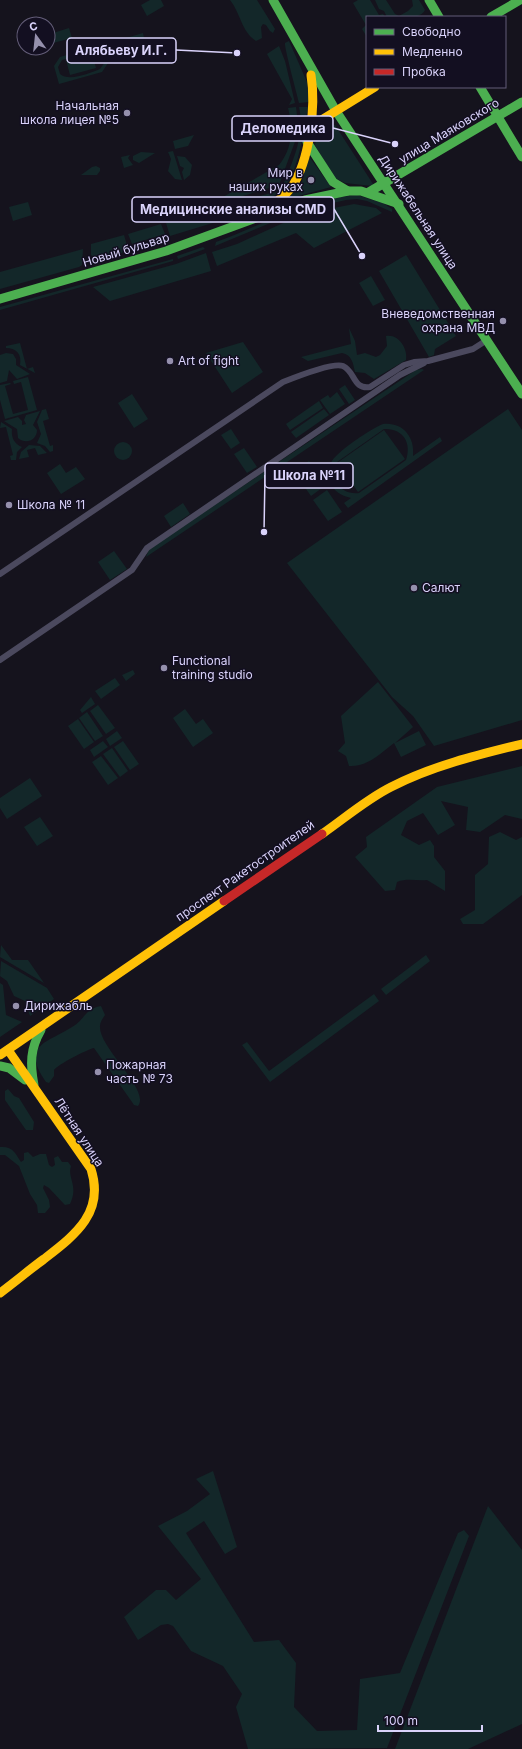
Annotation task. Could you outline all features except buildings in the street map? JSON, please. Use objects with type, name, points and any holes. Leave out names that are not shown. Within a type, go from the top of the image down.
[{"type":"main road","name":"Дирижабельная улица","points":[[273,0],[336,111],[399,204],[522,394]]},
{"type":"main road","points":[[429,0],[438,16]]},
{"type":"main road","points":[[493,16],[520,0]]},
{"type":"main road","name":"Новый бульвар","points":[[256,216],[291,188],[298,174],[307,142],[314,105],[314,89],[306,59]]},
{"type":"main road","points":[[310,127],[373,88]]},
{"type":"main road","points":[[481,88],[522,157]]},
{"type":"main road","name":"улица Маяковского","points":[[368,192],[522,102]]},
{"type":"main road","points":[[307,142],[333,182],[348,191]]},
{"type":"main road","name":"Новый бульвар","points":[[0,299],[166,251],[256,216],[305,200],[348,191],[368,192]]},
{"type":"main road","points":[[368,192],[399,204]]},
{"type":"main road","name":"проспект Ракетостроителей","points":[[4,1053],[389,788],[415,775],[443,765],[522,744]]},
{"type":"main road","points":[[35,1089],[30,1063],[30,1051],[44,1025]]},
{"type":"main road","name":"Лётная улица","points":[[0,1293],[70,1239],[86,1221],[94,1205],[95,1182],[91,1169],[35,1089],[4,1053]]},
{"type":"main road","points":[[0,1066],[9,1068],[16,1072],[35,1089]]},
{"type":"street","points":[[0,660],[132,570],[147,548],[400,375],[425,362],[473,349],[487,340]]},
{"type":"street","points":[[0,574],[283,382],[299,375],[337,365],[347,369],[359,386],[364,388],[370,387],[404,365],[414,362],[425,362]]},
{"type":"green space","points":[[150,0],[161,0],[164,6],[147,16],[141,5]]},
{"type":"green space","points":[[230,0],[257,0],[275,29],[273,33],[266,25],[263,24],[261,27],[262,38],[256,41],[247,32]]},
{"type":"green space","points":[[358,0],[370,0],[379,15],[383,14],[384,16],[366,16],[366,25],[353,3]]},
{"type":"green space","points":[[375,0],[386,0],[395,14],[399,16],[386,16],[384,11],[379,9]]},
{"type":"green space","points":[[412,0],[419,0],[425,10],[418,16],[399,16],[413,6]]},
{"type":"green space","points":[[366,25],[366,35],[362,29]]},
{"type":"green space","points":[[69,28],[72,38],[56,42],[56,32]]},
{"type":"green space","points":[[143,33],[144,38],[103,49],[107,55],[108,63],[102,72],[59,84],[54,66],[60,57]],"holes":[[[93,51],[101,53],[105,62],[100,69],[74,77],[60,74],[58,67],[62,60]]]},
{"type":"green space","points":[[139,41],[143,56],[114,64],[110,49]]},
{"type":"green space","points":[[289,41],[307,82],[309,102],[299,103],[285,46],[285,43]]},
{"type":"green space","points":[[279,46],[285,61],[295,103],[289,105],[292,99],[267,54]]},
{"type":"green space","points":[[92,53],[96,68],[70,75],[66,60]]},
{"type":"green space","points":[[296,107],[298,123],[296,139],[279,185],[166,219],[166,216],[223,197],[279,165],[287,152],[291,138],[291,123],[288,108]]},
{"type":"green space","points":[[299,107],[308,107],[298,159],[285,187],[284,183],[295,155],[300,136],[301,127]]},
{"type":"green space","points":[[325,122],[335,125],[373,184],[372,186],[345,183],[334,178],[315,145],[318,127]]},
{"type":"green space","points":[[194,135],[188,146],[175,149],[173,141]]},
{"type":"green space","points":[[173,151],[182,180],[175,179],[168,171],[171,159],[168,152]]},
{"type":"green space","points":[[141,152],[155,153],[139,163],[133,160],[133,156]]},
{"type":"green space","points":[[130,155],[128,158],[133,165],[124,168],[121,157]]},
{"type":"green space","points":[[308,155],[331,187],[288,199],[302,182]]},
{"type":"green space","points":[[177,156],[185,157],[192,165],[190,175],[184,180],[182,172],[184,168],[180,166]]},
{"type":"green space","points":[[96,166],[100,168],[97,175],[81,175],[92,167]]},
{"type":"green space","points":[[274,192],[279,193],[239,215],[170,236],[166,223]]},
{"type":"green space","points":[[357,195],[383,203],[392,209],[392,212],[367,201],[357,199],[346,200],[302,210],[215,246],[216,242],[302,207],[338,197]]},
{"type":"green space","points":[[28,202],[32,215],[13,221],[9,207]]},
{"type":"green space","points":[[354,204],[376,208],[382,213],[314,248],[296,233],[217,266],[212,252],[237,244],[303,214]]},
{"type":"green space","points":[[161,224],[165,234],[132,244],[128,234]]},
{"type":"green space","points":[[124,235],[128,249],[120,254],[99,260],[91,255],[91,244]]},
{"type":"green space","points":[[203,247],[205,249],[178,259],[177,256]]},
{"type":"green space","points":[[83,249],[82,265],[79,267],[0,289],[0,272]]},
{"type":"green space","points":[[206,253],[211,271],[110,301],[93,287],[176,264]]},
{"type":"green space","points":[[405,253],[456,336],[435,349],[434,355],[429,357],[379,271],[406,255]]},
{"type":"green space","points":[[173,259],[173,261],[0,310],[0,307]]},
{"type":"green space","points":[[371,276],[385,300],[373,306],[359,283]]},
{"type":"green space","points":[[349,328],[355,341],[357,355],[365,353],[376,357],[380,355],[387,346],[386,336],[391,336],[395,337],[402,343],[406,351],[406,360],[374,379],[365,373],[355,372],[350,358],[342,353],[308,361],[301,357],[351,344]]},
{"type":"green space","points":[[243,342],[263,372],[232,393],[206,353]]},
{"type":"green space","points":[[20,343],[27,369],[20,365],[20,358],[16,351],[6,348],[6,346]]},
{"type":"green space","points":[[6,353],[13,354],[16,359],[16,365],[30,374],[17,379],[9,370],[7,381],[0,383],[0,355]]},
{"type":"green space","points":[[33,367],[35,373],[27,369]]},
{"type":"green space","points":[[416,370],[424,370],[146,557],[149,549]]},
{"type":"green space","points":[[28,377],[37,410],[5,419],[0,400],[0,385],[11,384],[5,386],[13,414],[28,410],[21,382],[14,384],[13,381]]},
{"type":"green space","points":[[345,385],[355,400],[349,404],[339,389]]},
{"type":"green space","points":[[337,392],[345,404],[330,414],[320,400],[328,395],[330,398]]},
{"type":"green space","points":[[132,394],[148,419],[134,428],[118,403]]},
{"type":"green space","points":[[319,401],[323,408],[290,430],[286,424]]},
{"type":"green space","points":[[46,409],[49,419],[43,421],[50,446],[53,445],[53,451],[50,452],[45,446],[37,443],[41,434],[37,422],[42,410]]},
{"type":"green space","points":[[324,409],[329,415],[296,438],[291,432]]},
{"type":"green space","name":"Салют","points":[[508,409],[522,430],[522,720],[434,746],[413,716],[392,697],[287,563]]},
{"type":"green space","points":[[40,411],[33,425],[37,430],[37,434],[33,439],[28,441],[18,438],[17,429],[4,421],[18,417],[22,421],[22,425],[26,424],[24,420],[26,415]]},
{"type":"green space","points":[[1,422],[12,429],[14,440],[22,447],[17,452],[16,460],[11,460],[10,456],[13,455],[6,427],[0,428]]},
{"type":"green space","points":[[383,424],[390,424],[402,428],[410,437],[413,456],[440,437],[442,441],[348,508],[344,503],[351,498],[338,493],[331,485],[329,477],[330,466],[332,461],[341,451],[363,435]],"holes":[[[384,429],[391,429],[401,434],[407,442],[408,454],[406,460],[359,493],[352,493],[342,489],[335,480],[334,474],[337,462]]]},
{"type":"green space","points":[[231,429],[240,443],[231,449],[221,435]]},
{"type":"green space","points":[[384,430],[405,459],[358,492],[337,463]]},
{"type":"green space","points":[[123,442],[129,445],[132,451],[129,457],[123,460],[117,457],[114,451],[117,445]]},
{"type":"green space","points":[[29,445],[40,446],[47,453],[38,455],[35,448],[27,450],[29,457],[19,459],[21,452]]},
{"type":"green space","points":[[244,448],[257,467],[247,473],[234,454]]},
{"type":"green space","points":[[309,461],[326,485],[311,496],[294,472]]},
{"type":"green space","points":[[60,464],[66,473],[76,467],[85,479],[61,494],[47,473]]},
{"type":"green space","points":[[327,490],[342,512],[328,521],[313,500]]},
{"type":"green space","points":[[183,503],[190,514],[171,527],[164,516]]},
{"type":"green space","points":[[114,551],[127,569],[110,580],[98,562]]},
{"type":"green space","points":[[133,670],[135,674],[126,681],[122,675]]},
{"type":"green space","points":[[115,678],[120,685],[101,699],[95,691]]},
{"type":"green space","points":[[378,682],[413,727],[395,743],[419,731],[426,745],[401,757],[394,743],[367,762],[356,766],[349,766],[346,756],[338,751],[345,743],[341,716]]},
{"type":"green space","points":[[91,697],[95,704],[82,713],[80,710]]},
{"type":"green space","points":[[98,705],[115,728],[106,734],[90,711]]},
{"type":"green space","points":[[185,709],[196,724],[203,719],[213,733],[193,747],[173,718]]},
{"type":"green space","points":[[87,712],[103,736],[95,741],[79,718]]},
{"type":"green space","points":[[78,719],[94,742],[84,749],[68,726]]},
{"type":"green space","points":[[117,731],[122,738],[110,746],[106,739]]},
{"type":"green space","points":[[103,741],[108,747],[94,757],[90,750]]},
{"type":"green space","points":[[123,741],[139,764],[130,770],[114,747]]},
{"type":"green space","points":[[112,748],[128,771],[120,777],[103,754]]},
{"type":"green space","points":[[101,756],[118,778],[108,785],[92,762]]},
{"type":"green space","points":[[522,766],[522,819],[505,815],[480,832],[466,830],[468,807],[441,801],[455,825],[438,835],[423,813],[407,821],[401,835],[419,845],[430,840],[434,846],[434,857],[445,871],[445,891],[427,880],[408,880],[397,882],[395,890],[385,891],[355,857],[367,847],[366,837],[437,787]]},
{"type":"green space","points":[[30,778],[42,796],[7,819],[0,808],[0,798]]},
{"type":"green space","points":[[40,817],[53,836],[37,846],[24,827]]},
{"type":"green space","points":[[500,832],[516,840],[522,837],[522,895],[483,924],[463,924],[460,919],[475,910],[475,875],[488,864],[489,837]]},
{"type":"green space","points":[[1,945],[12,960],[28,960],[44,983],[0,957]]},
{"type":"green space","points":[[426,955],[430,961],[386,995],[381,989]]},
{"type":"green space","points":[[1,961],[47,988],[54,999],[30,1016],[25,1001],[14,996],[7,981],[0,976]]},
{"type":"green space","points":[[0,983],[3,985],[6,1015],[22,1022],[0,1037]]},
{"type":"green space","points":[[374,994],[379,1001],[270,1082],[242,1045],[247,1042],[269,1071]]},
{"type":"green space","points":[[101,1006],[105,1015],[100,1025],[102,1035],[137,1090],[140,1099],[138,1106],[134,1105],[94,1048],[56,1068],[54,1070],[54,1076],[49,1083],[46,1082],[39,1070],[36,1060],[36,1053],[40,1047],[76,1024],[95,1007]]},
{"type":"green space","points":[[8,1089],[14,1096],[19,1098],[34,1122],[33,1130],[26,1130],[5,1100],[5,1091]]},
{"type":"green space","points":[[0,1147],[11,1149],[21,1162],[24,1160],[24,1153],[28,1152],[33,1157],[40,1154],[46,1154],[49,1165],[52,1167],[55,1165],[54,1158],[58,1156],[62,1162],[68,1162],[71,1166],[70,1174],[73,1187],[70,1204],[65,1205],[49,1188],[44,1185],[43,1188],[49,1200],[50,1207],[45,1213],[38,1213],[37,1205],[30,1194],[19,1166],[5,1155],[0,1155]]},
{"type":"green space","points":[[213,1471],[237,1547],[225,1554],[204,1521],[186,1533],[254,1642],[279,1640],[296,1663],[294,1707],[317,1731],[357,1730],[360,1679],[400,1673],[458,1533],[464,1530],[469,1536],[387,1748],[248,1749],[236,1707],[242,1694],[223,1666],[191,1651],[173,1626],[168,1624],[161,1625],[138,1640],[124,1617],[156,1590],[166,1590],[176,1600],[201,1579],[158,1526],[187,1511],[210,1494],[196,1479]]},
{"type":"green space","points":[[488,1506],[522,1550],[522,1724],[468,1749],[395,1749]]},
{"type":"traffic: fast","points":[[273,0],[336,111],[522,394]]},
{"type":"traffic: fast","points":[[429,0],[438,16]]},
{"type":"traffic: fast","points":[[493,16],[520,0]]},
{"type":"traffic: fast","points":[[481,88],[522,157]]},
{"type":"traffic: fast","points":[[369,192],[522,102]]},
{"type":"traffic: fast","points":[[307,142],[333,182],[348,191]]},
{"type":"traffic: fast","points":[[0,299],[166,251],[305,200],[348,191],[361,191],[399,204]]},
{"type":"traffic: fast","points":[[34,1085],[32,1057],[37,1037],[41,1030]]},
{"type":"traffic: fast","points":[[0,1066],[9,1068],[25,1080]]},
{"type":"traffic: slow","points":[[266,210],[291,188],[298,177],[303,163],[307,149],[312,117],[313,102],[311,75]]},
{"type":"traffic: slow","points":[[310,127],[373,88]]},
{"type":"traffic: slow","points":[[322,834],[373,797],[422,773],[488,752],[522,744]]},
{"type":"traffic: slow","points":[[0,1055],[224,901]]},
{"type":"traffic: slow","points":[[0,1293],[76,1232],[84,1222],[94,1198],[94,1185],[91,1169],[8,1050]]},
{"type":"traffic: jam","points":[[224,901],[322,834]]},
{"type":"place","name":"Алябьеву И.Г.","points":[[237,53]]},
{"type":"place","name":"Начальная школа лицея №5","points":[[127,113]]},
{"type":"place","name":"Деломедика","points":[[395,144]]},
{"type":"place","name":"Мир в наших руках","points":[[311,180]]},
{"type":"place","name":"Медицинские анализы CMD","points":[[362,256]]},
{"type":"place","name":"Вневедомственная охрана МВД","points":[[503,321]]},
{"type":"place","name":"Art of fight","points":[[170,361]]},
{"type":"place","name":"Школа № 11","points":[[9,505]]},
{"type":"place","name":"Школа №11","points":[[264,532]]},
{"type":"place","name":"Салют","points":[[414,588]]},
{"type":"place","name":"Functional training studio","points":[[164,668]]},
{"type":"place","name":"Дирижабль","points":[[16,1006]]},
{"type":"place","name":"Пожарная часть № 73","points":[[98,1072]]}]
